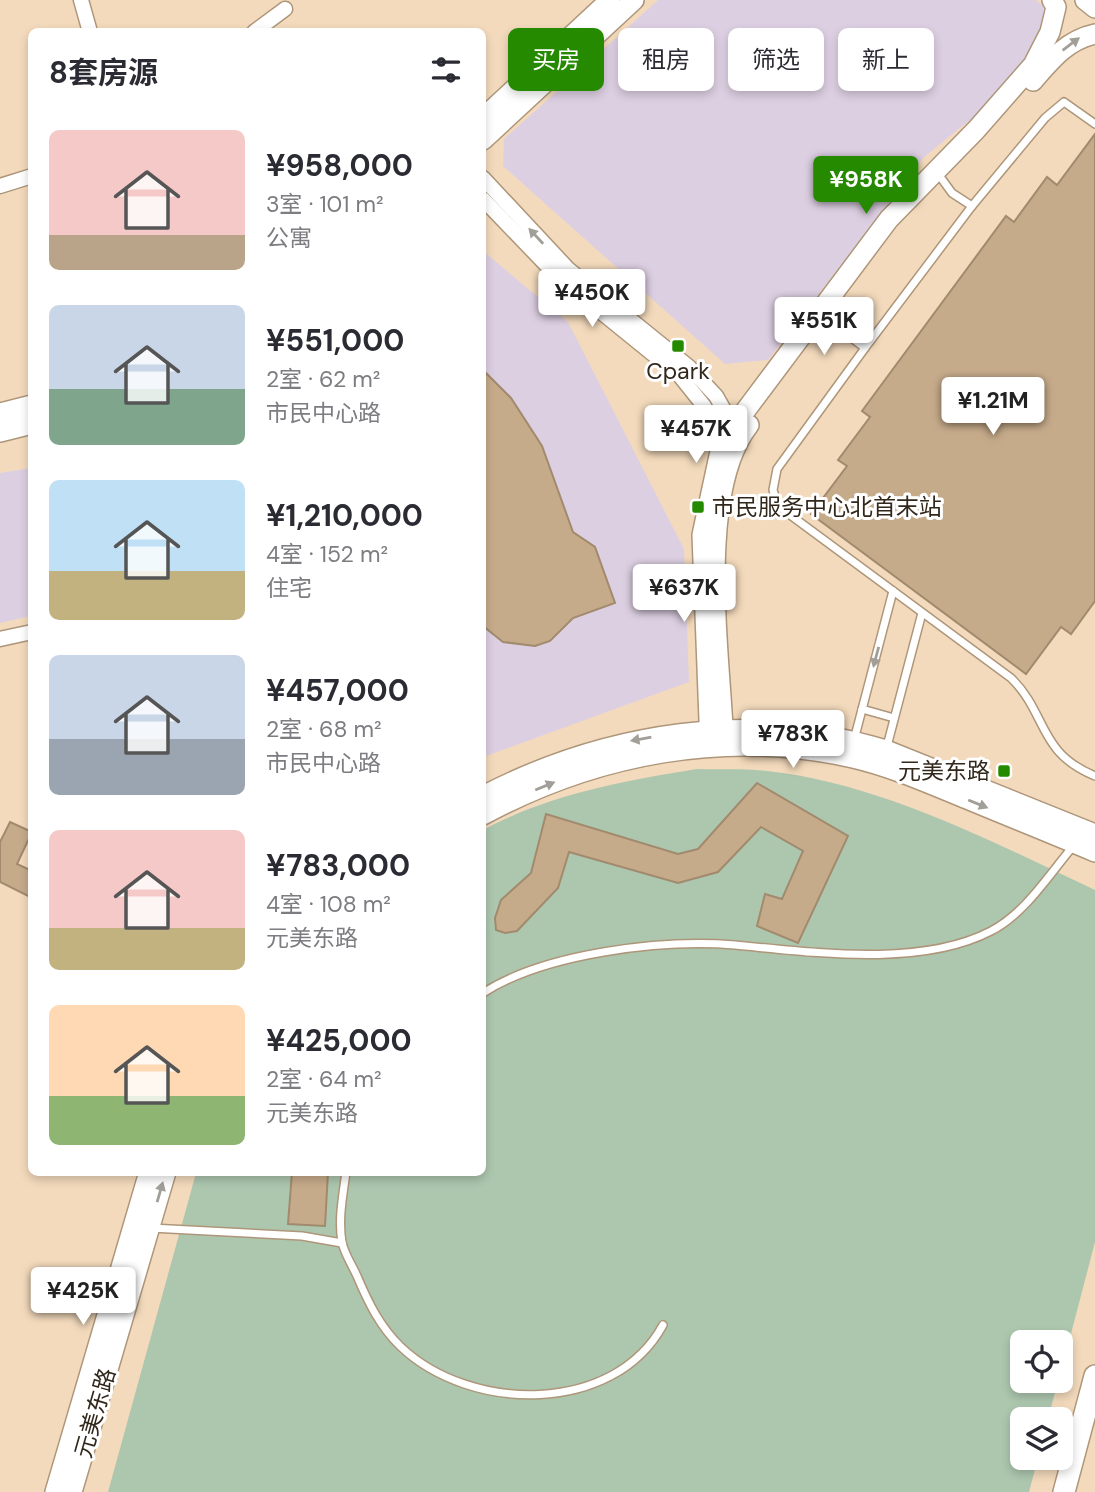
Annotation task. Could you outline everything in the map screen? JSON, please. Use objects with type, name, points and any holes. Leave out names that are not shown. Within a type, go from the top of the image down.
[{"type":"main road","points":[[1064,1492],[1095,1376]]},
{"type":"street","points":[[81,0],[89,28]]},
{"type":"street","points":[[486,115],[610,0]]},
{"type":"street","points":[[486,137],[634,0]]},
{"type":"street","points":[[939,175],[1033,65],[1050,32],[1056,7],[1052,0]]},
{"type":"street","points":[[1084,0],[1095,8]]},
{"type":"street","points":[[259,28],[285,9]]},
{"type":"street","points":[[716,738],[702,535],[731,440],[890,219],[1002,120],[1049,62],[1076,38],[1095,34]]},
{"type":"street","points":[[0,186],[28,177]]},
{"type":"street","points":[[486,181],[568,269],[689,367],[716,396],[731,440]]},
{"type":"street","points":[[486,202],[559,278],[680,376],[731,440]]},
{"type":"street","points":[[0,413],[28,406]]},
{"type":"street","points":[[0,432],[28,425]]},
{"type":"street","points":[[0,639],[28,633]]},
{"type":"street","points":[[486,795],[532,772],[627,741],[791,733],[854,741],[886,750],[1095,834]]},
{"type":"street","points":[[486,814],[539,788],[586,770],[716,738],[853,758],[915,778],[1095,852]]},
{"type":"street","name":"元美东路","points":[[55,1492],[148,1176]]},
{"type":"street","name":"元美东路","points":[[72,1492],[165,1176]]},
{"type":"lane","points":[[1095,124],[1064,102],[1045,118],[972,206],[864,348],[790,448],[773,480],[774,500],[778,506],[1019,686],[1058,754],[1095,776]]},
{"type":"lane","points":[[939,175],[953,193],[972,206]]},
{"type":"lane","points":[[822,317],[864,348]]},
{"type":"lane","points":[[854,741],[893,591]]},
{"type":"lane","points":[[886,750],[922,612]]},
{"type":"lane","points":[[862,709],[894,718]]},
{"type":"lane","points":[[486,992],[534,971],[586,955],[638,948],[688,944],[733,945],[788,951],[935,950],[991,931],[1022,907],[1075,844]]},
{"type":"lane","points":[[345,1176],[341,1206],[342,1243],[368,1303],[386,1332],[404,1350],[452,1379],[480,1388],[524,1394],[548,1394],[580,1388],[633,1364],[651,1347],[663,1325]]},
{"type":"lane","points":[[150,1227],[302,1236],[342,1243]]},
{"type":"shaded area","points":[[658,0],[1036,0],[1043,6],[1044,28],[1024,63],[976,115],[923,158],[768,360],[725,364],[503,166],[504,139],[557,91],[604,91],[604,49],[618,36],[618,91],[714,91],[714,28],[627,28]]},
{"type":"shaded area","points":[[486,254],[568,322],[684,549],[689,682],[486,756]]},
{"type":"shaded area","points":[[28,468],[28,617],[0,623],[0,473]]},
{"type":"green space","points":[[697,769],[767,771],[809,778],[894,801],[935,817],[1095,890],[1095,1242],[1072,1330],[1010,1330],[1010,1393],[1055,1393],[1051,1407],[1010,1407],[1010,1470],[1035,1470],[1029,1492],[108,1492],[195,1176],[486,1176],[486,829],[534,807],[614,784]]},
{"type":"building","points":[[1095,134],[1095,601],[1071,634],[1061,627],[1026,674],[811,514],[847,466],[838,460],[870,417],[862,411],[1006,216],[1014,222],[1047,177],[1057,185]]},
{"type":"building","points":[[486,373],[511,398],[542,446],[573,532],[595,547],[615,603],[573,618],[550,641],[535,646],[503,642],[486,628]]},
{"type":"building","points":[[757,783],[848,836],[798,943],[757,926],[765,894],[782,899],[803,851],[761,827],[718,872],[678,883],[569,852],[558,888],[517,931],[505,933],[496,930],[495,918],[501,900],[531,873],[546,814],[678,854],[698,849]]},
{"type":"building","points":[[10,822],[28,830],[28,841],[17,864],[28,869],[28,896],[0,882],[0,842]]},
{"type":"building","points":[[292,1176],[328,1176],[325,1226],[288,1224]]},
{"type":"place","name":"Cpark","points":[[678,346]]},
{"type":"place","name":"市民服务中心北首末站","points":[[698,507]]},
{"type":"place","name":"元美东路","points":[[1004,771]]}]
